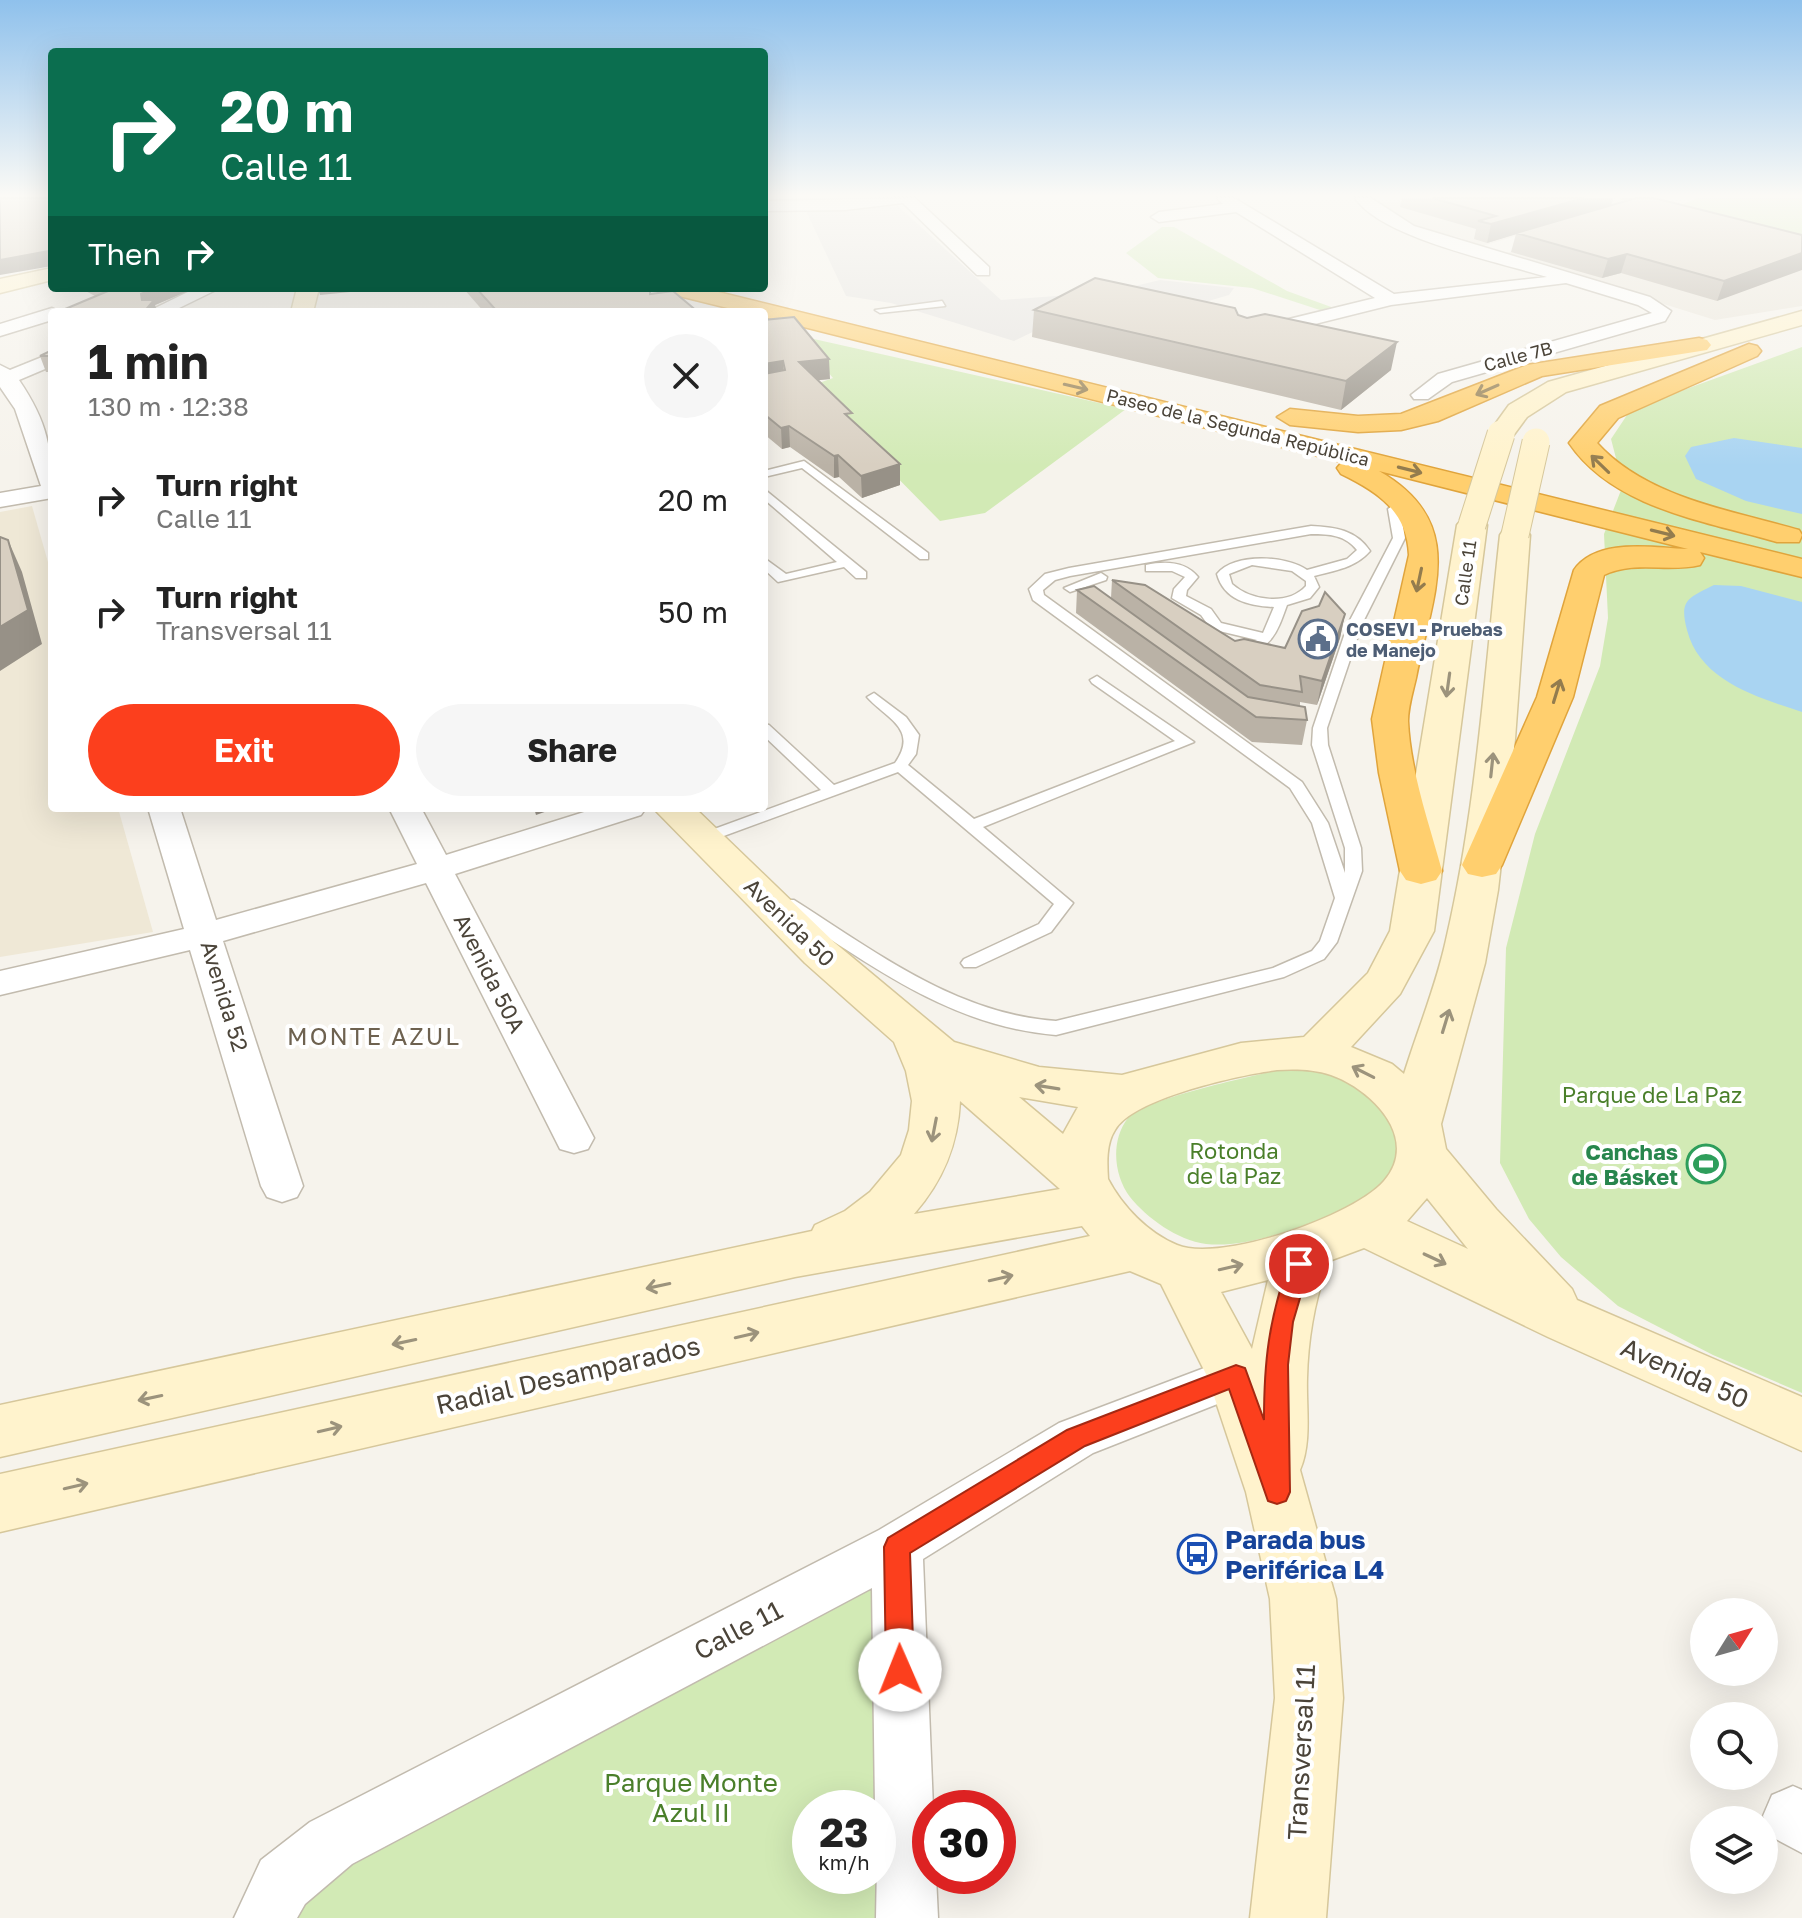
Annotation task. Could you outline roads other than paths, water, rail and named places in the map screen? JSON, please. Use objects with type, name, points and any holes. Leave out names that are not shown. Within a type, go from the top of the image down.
[{"type":"highway","points":[[670,292],[721,308]]},
{"type":"highway","name":"Paseo de la Segunda República","points":[[671,292],[738,308]]},
{"type":"highway","name":"Paseo de la Segunda República","points":[[767,292],[1103,372],[1270,424],[1802,568]]},
{"type":"highway","points":[[851,303],[947,327]]},
{"type":"highway","name":"Paseo de la Segunda República","points":[[768,315],[1024,376],[1270,424],[1802,542]]},
{"type":"highway","points":[[768,320],[1024,376]]},
{"type":"highway","points":[[1270,424],[1401,422],[1429,415],[1536,370],[1699,345]]},
{"type":"highway","points":[[1749,351],[1609,412],[1582,443],[1609,473],[1636,487],[1802,542]]},
{"type":"highway","points":[[1074,363],[1103,372]]},
{"type":"highway","points":[[1270,424],[1372,478],[1403,502],[1420,524],[1425,537],[1424,555],[1390,719],[1398,773],[1421,871]]},
{"type":"highway","points":[[1482,865],[1521,782],[1555,697],[1590,570],[1619,556],[1651,556],[1687,558],[1802,577]]},
{"type":"main road","name":"Calle 11","points":[[1314,1054],[1377,994],[1401,963],[1412,931],[1472,525],[1501,434],[1518,411],[1557,387],[1802,318]]},
{"type":"main road","points":[[1421,1140],[1400,1097],[1374,1077],[1344,1062],[1314,1054],[1263,1055],[1125,1093],[1090,1127],[1082,1144],[1087,1192],[1110,1227],[1158,1258],[1222,1271],[1307,1247],[1365,1225],[1389,1210],[1413,1183],[1421,1140],[1422,1092],[1446,1023],[1467,943],[1482,865],[1515,535],[1536,442],[1548,421],[1594,393],[1802,336]]},
{"type":"main road","name":"Avenida 50","points":[[677,812],[820,953],[1087,1192]]},
{"type":"main road","points":[[795,1255],[846,1236],[888,1207],[918,1172],[935,1136],[939,1098],[930,1063],[910,1031]]},
{"type":"main road","name":"Avenida 50","points":[[910,1031],[985,1071],[1029,1084],[1077,1092],[1125,1093]]},
{"type":"main road","name":"Avenida 50","points":[[1421,1140],[1477,1224],[1568,1321]]},
{"type":"main road","points":[[0,1431],[1087,1192]]},
{"type":"main road","name":"Avenida 50","points":[[1365,1225],[1568,1321],[1802,1425]]},
{"type":"main road","name":"Transversal 11","points":[[1277,1492],[1276,1365],[1279,1336],[1291,1282],[1307,1247]]},
{"type":"main road","name":"Transversal 11","points":[[1158,1258],[1236,1376],[1277,1492],[1303,1599],[1309,1698],[1288,1918]]},
{"type":"main road","name":"Radial Desamparados","points":[[0,1503],[1158,1258]]},
{"type":"street","points":[[1371,288],[1391,300]]},
{"type":"street","points":[[1244,336],[1391,300],[1504,288]]},
{"type":"street","name":"Calle 7B","points":[[1421,395],[1445,378],[1642,322],[1658,317],[1662,311],[1644,301],[1598,288]]},
{"type":"street","points":[[165,308],[202,292]]},
{"type":"street","points":[[0,330],[48,315]]},
{"type":"street","points":[[48,360],[3,377],[48,479]]},
{"type":"street","points":[[0,500],[48,489]]},
{"type":"street","name":"Avenida 52","points":[[165,812],[206,933],[282,1186]]},
{"type":"street","name":"Avenida 50A","points":[[407,812],[574,1138]]},
{"type":"street","points":[[0,983],[102,962],[437,869],[617,812]]},
{"type":"street","name":"Calle 11","points":[[265,1918],[283,1882],[331,1843],[897,1547],[1076,1438],[1236,1376]]},
{"type":"street","points":[[897,1547],[907,1918]]},
{"type":"lane","points":[[768,473],[804,464],[924,556]]},
{"type":"lane","points":[[768,496],[861,575]]},
{"type":"lane","points":[[744,878],[933,993],[968,1009],[1032,1029],[1056,1028],[1304,964],[1328,942],[1342,895],[1354,871],[1353,848],[1314,727],[1355,624],[1399,538],[1394,509],[1403,502]]},
{"type":"lane","points":[[1306,574],[1351,562],[1364,551],[1352,537],[1341,533],[1327,530],[1291,534],[1050,577],[1036,589],[1038,597],[1289,780],[1306,796],[1334,862],[1342,895]]},
{"type":"lane","points":[[1273,562],[1291,534]]},
{"type":"lane","points":[[1273,562],[1306,574],[1312,580],[1310,593],[1282,602],[1249,599],[1228,588],[1223,581],[1223,574],[1238,563],[1273,562]]},
{"type":"lane","points":[[768,566],[783,579],[847,563]]},
{"type":"lane","points":[[1070,588],[1089,579],[1172,567],[1192,577],[1178,594],[1184,603],[1206,612],[1216,626],[1268,638]]},
{"type":"lane","points":[[1050,577],[1090,598]]},
{"type":"lane","points":[[1232,652],[1259,648],[1268,638],[1282,602]]},
{"type":"lane","points":[[971,826],[1186,742],[1097,680]]},
{"type":"lane","points":[[704,838],[900,766],[910,753],[913,737],[909,728],[874,697]]},
{"type":"lane","points":[[768,732],[831,791]]},
{"type":"lane","points":[[900,766],[1064,903],[1045,928],[970,963]]},
{"type":"lane","points":[[1289,780],[1331,782]]},
{"type":"water","points":[[1734,438],[1802,448],[1802,514],[1746,501],[1696,479],[1685,456],[1691,447]]},
{"type":"water","points":[[1714,585],[1741,586],[1802,602],[1802,712],[1732,684],[1704,662],[1694,648],[1687,630],[1685,606],[1692,597]]},
{"type":"place","name":"COSEVI - Pruebas de Manejo","points":[[1318,639]]},
{"type":"place","name":"Canchas de Básket","points":[[1706,1164]]},
{"type":"place","name":"Parada bus Periférica L4","points":[[1197,1554]]},
{"type":"district","name":"MONTE AZUL","points":[[374,1035]]},
{"type":"park label","name":"Parque de La Paz","points":[[1652,1094]]},
{"type":"park label","name":"Rotonda de la Paz","points":[[1234,1162]]},
{"type":"park label","name":"Parque Monte Azul II","points":[[691,1797]]}]
